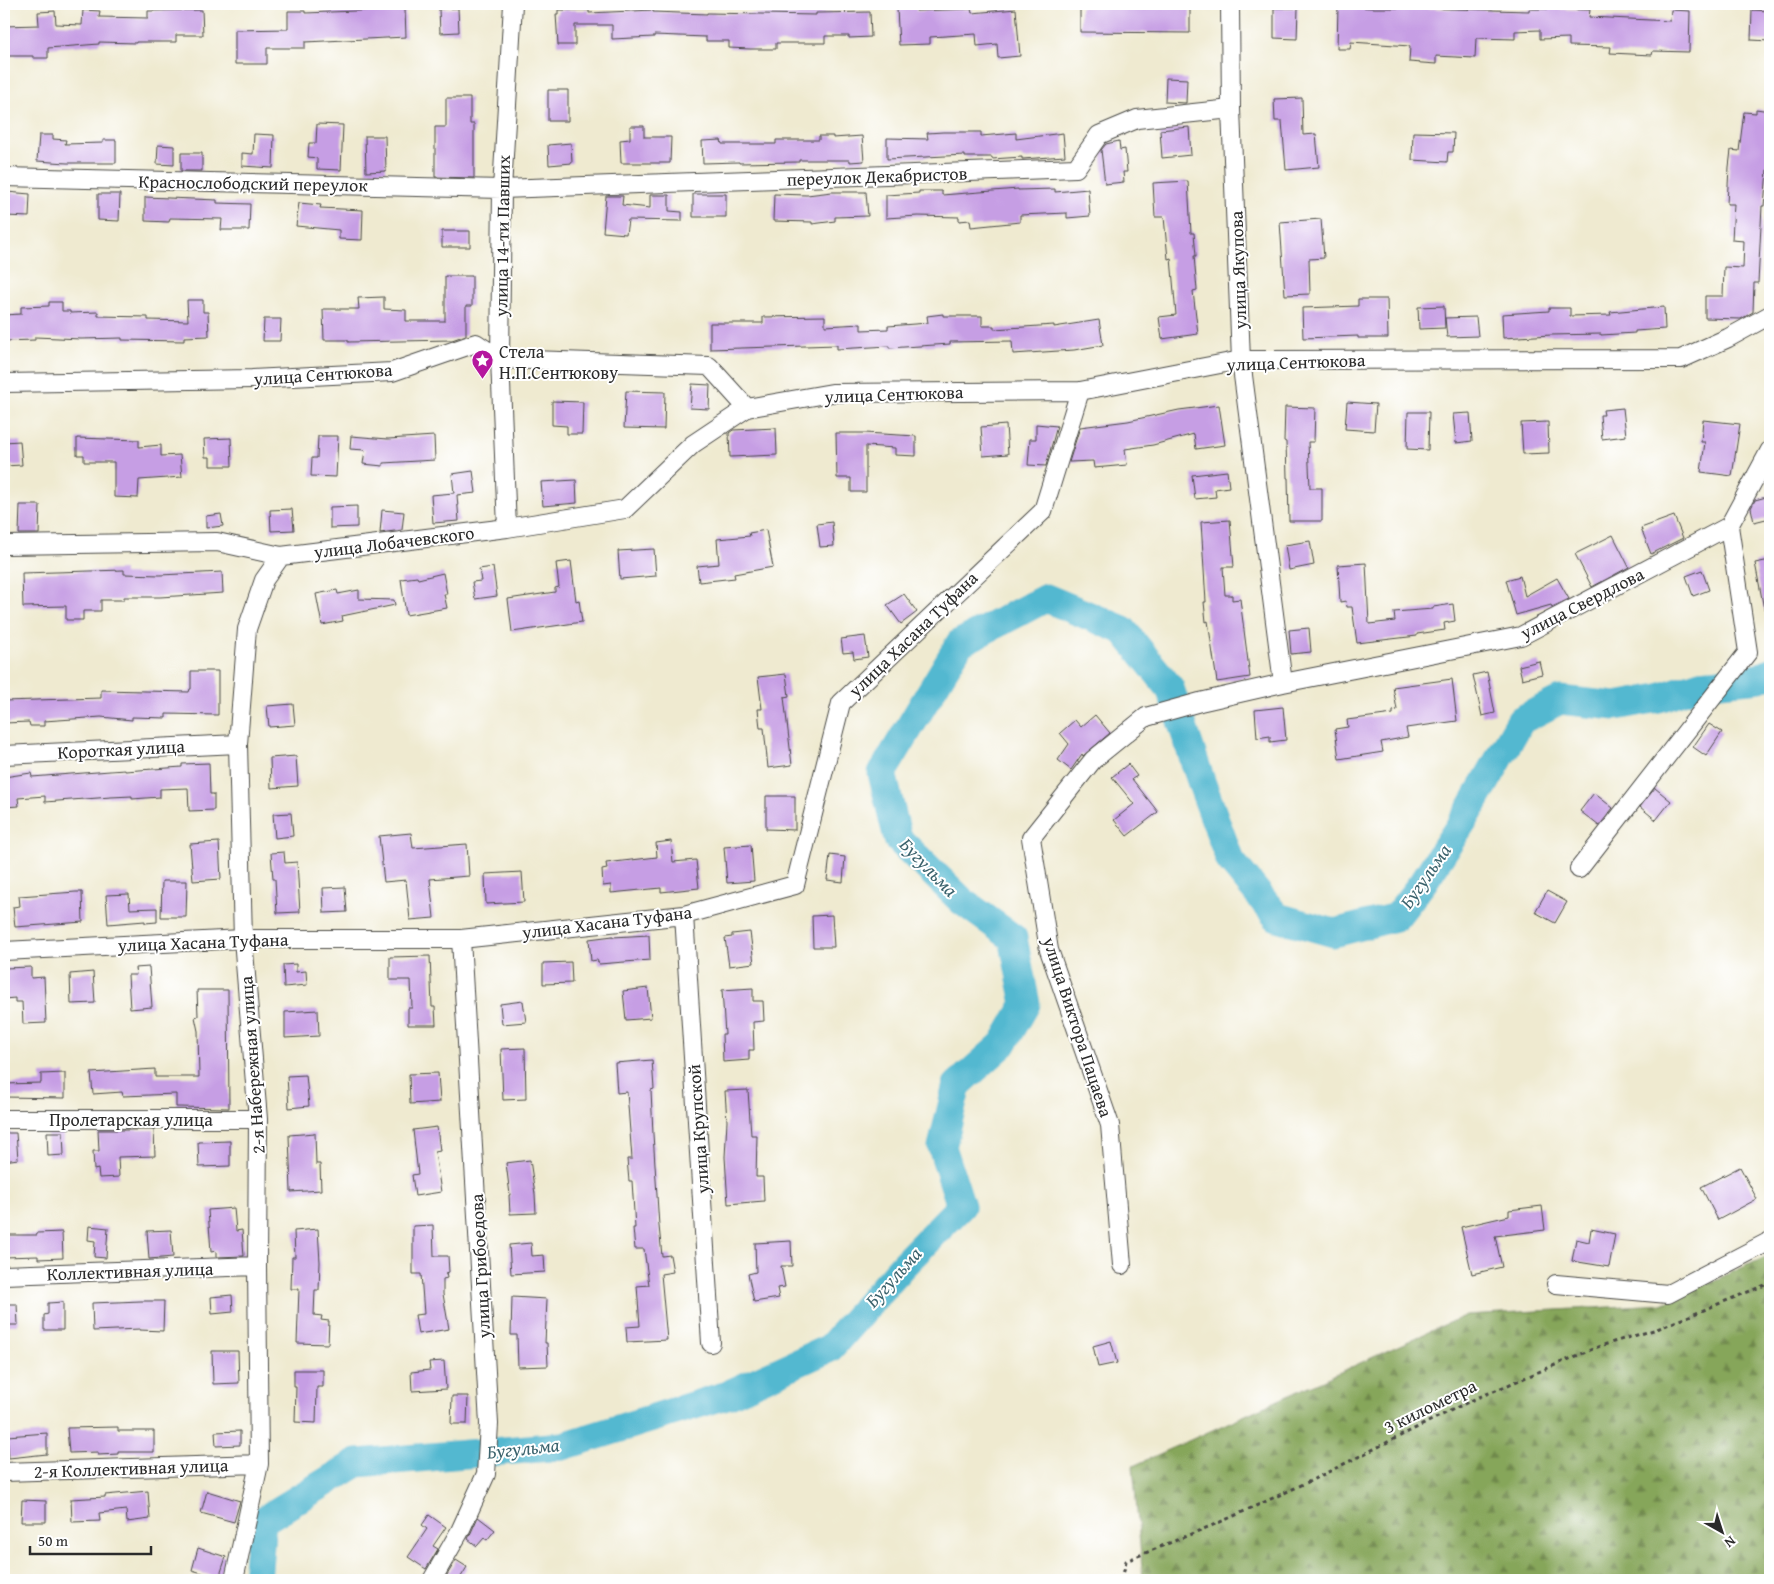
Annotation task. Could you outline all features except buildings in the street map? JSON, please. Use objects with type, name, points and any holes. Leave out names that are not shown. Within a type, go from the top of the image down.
[{"type":"street","name":"улица 14-ти Павших","points":[[507,528],[500,359],[502,189],[512,4]]},
{"type":"street","name":"улица Якупова","points":[[1230,4],[1231,109],[1241,360],[1283,683]]},
{"type":"street","name":"переулок Декабристов","points":[[502,189],[1076,168],[1099,135],[1137,120],[1231,109]]},
{"type":"street","name":"Краснослободский переулок","points":[[4,177],[502,189]]},
{"type":"street","name":"улица Сентюкова","points":[[747,408],[832,393],[1080,391],[1241,360],[1681,359],[1728,338],[1770,315]]},
{"type":"street","name":"улица Сентюкова","points":[[4,383],[252,379],[392,372],[476,343],[500,359]]},
{"type":"street","points":[[500,359],[710,366],[747,408]]},
{"type":"street","name":"улица Хасана Туфана","points":[[4,951],[243,939],[461,939],[684,915],[795,885],[841,703],[1043,511],[1080,391]]},
{"type":"street","name":"улица Лобачевского","points":[[4,545],[217,542],[282,556],[507,528],[625,509],[692,444],[747,408]]},
{"type":"street","points":[[1579,869],[1748,652],[1729,526],[1770,450]]},
{"type":"street","name":"улица Свердлова","points":[[1146,717],[1200,702],[1283,683],[1521,636],[1729,526]]},
{"type":"street","name":"2-я Набережная улица","points":[[234,1580],[259,1464],[258,1119],[243,939],[238,744],[247,629],[264,580],[282,556]]},
{"type":"street","name":"улица Виктора Пацаева","points":[[1122,1265],[1110,1125],[1049,950],[1031,838],[1093,760],[1146,717]]},
{"type":"street","name":"Короткая улица","points":[[4,755],[238,744]]},
{"type":"street","name":"улица Крупской","points":[[684,915],[711,1343]]},
{"type":"street","name":"улица Грибоедова","points":[[432,1580],[460,1531],[486,1474],[489,1424],[461,939]]},
{"type":"street","name":"Пролетарская улица","points":[[4,1119],[258,1119]]},
{"type":"street","points":[[1556,1284],[1668,1294],[1770,1241]]},
{"type":"street","name":"Коллективная улица","points":[[4,1275],[257,1266]]},
{"type":"street","name":"2-я Коллективная улица","points":[[4,1472],[259,1464]]},
{"type":"path","name":"3 километра","points":[[1122,1580],[1126,1561],[1225,1520],[1300,1486],[1470,1401],[1600,1346],[1657,1329],[1770,1283]]},
{"type":"green space","points":[[1770,1255],[1770,1580],[1143,1580],[1133,1466],[1466,1315],[1662,1304]]},
{"type":"waterway","name":"Бугульма","points":[[257,1580],[262,1521],[357,1463],[563,1446],[727,1395],[830,1348],[903,1265],[961,1206],[942,1147],[957,1085],[1003,1044],[1026,1004],[1013,938],[962,901],[898,839],[882,773],[960,643],[1046,598],[1123,630],[1170,688],[1230,860],[1277,917],[1334,933],[1396,917],[1424,881],[1467,815],[1521,720],[1560,700],[1616,706],[1659,698],[1700,684],[1760,678],[1770,672]]},
{"type":"place","name":"Стела Н.П.Сентюкову","points":[[483,380]]}]
